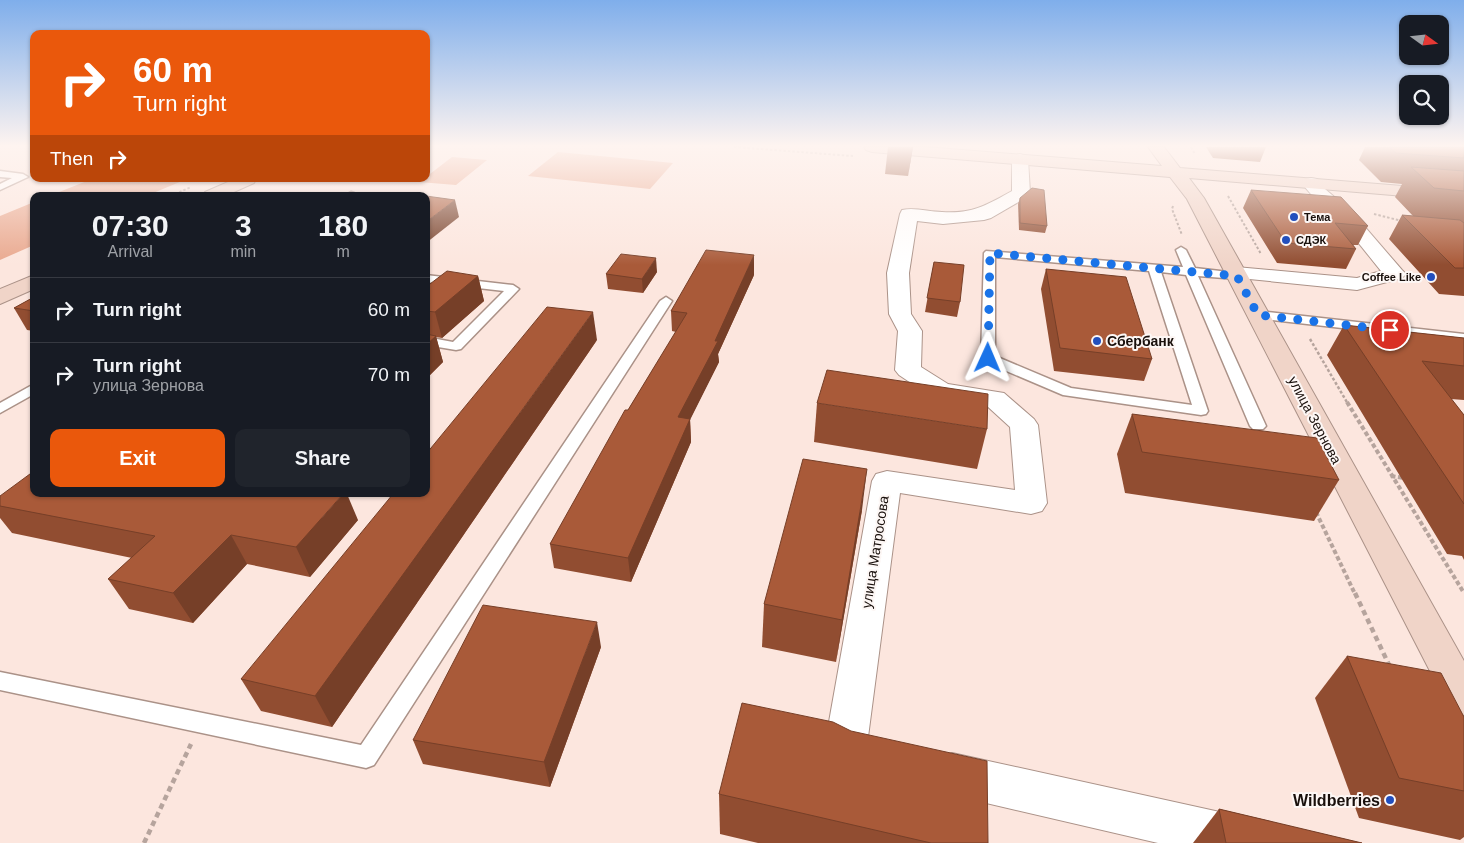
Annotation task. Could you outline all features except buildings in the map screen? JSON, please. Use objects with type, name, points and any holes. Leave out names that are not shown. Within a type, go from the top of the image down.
[{"type":"main road","points":[[220,192],[232,186]]},
{"type":"main road","name":"улица Зернова","points":[[1186,186],[1195,198],[1464,698]]},
{"type":"main road","points":[[1350,186],[1464,196]]},
{"type":"main road","points":[[0,297],[30,283]]},
{"type":"street","name":"улица Матросова","points":[[1022,186],[1022,193],[984,214],[942,218],[909,214],[898,273],[900,314],[910,331],[908,370],[941,390],[995,399],[1024,425],[1031,503],[886,481],[845,750],[1256,843]]},
{"type":"street","points":[[1236,274],[1357,284],[1395,274],[1345,216],[1314,186]]},
{"type":"lane","points":[[1181,250],[1258,426]]},
{"type":"lane","points":[[1154,268],[1201,411],[1068,392],[988,358],[990,253],[1154,268],[1191,272],[1236,274]]},
{"type":"lane","points":[[430,279],[513,289],[456,346],[430,342]]},
{"type":"lane","points":[[445,292],[457,282]]},
{"type":"lane","points":[[0,681],[366,757],[666,302]]},
{"type":"lane","points":[[1258,315],[1464,338]]},
{"type":"lane","points":[[0,409],[30,390]]},
{"type":"path","points":[[1226,194],[1274,276]]},
{"type":"path","points":[[1332,205],[1408,223]]},
{"type":"path","points":[[1299,319],[1342,394],[1464,593]]},
{"type":"path","points":[[1342,394],[1352,396]]},
{"type":"path","points":[[1392,476],[1410,478]]},
{"type":"path","points":[[1315,508],[1392,670]]},
{"type":"path","points":[[144,843],[202,723]]},
{"type":"shaded area","points":[[73,186],[169,186],[156,192],[59,192]]},
{"type":"shaded area","points":[[625,186],[652,186],[650,189]]},
{"type":"shaded area","points":[[30,204],[30,247],[0,260],[0,216]]},
{"type":"place","name":"Тема","points":[[1294,217]]},
{"type":"place","name":"СДЭК","points":[[1286,240]]},
{"type":"place","name":"Coffee Like","points":[[1431,277]]},
{"type":"place","name":"Сбербанк","points":[[1097,341]]},
{"type":"place","name":"Wildberries","points":[[1390,800]]},
{"type":"route","points":[[988,358],[990,253],[1237,276],[1258,315],[1390,330]]}]
